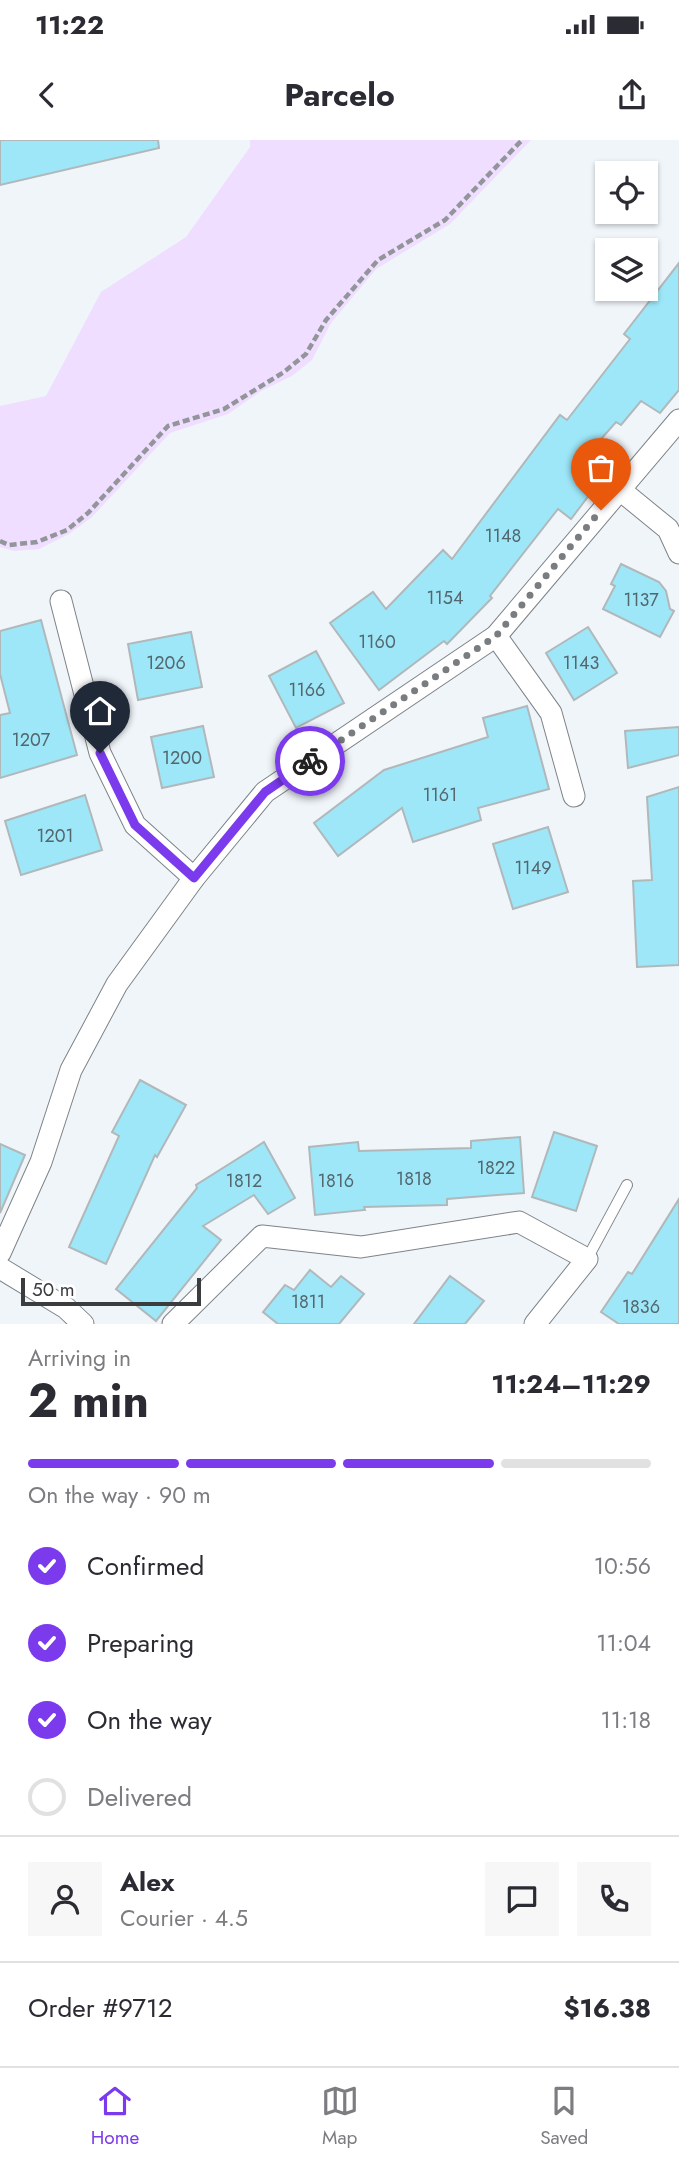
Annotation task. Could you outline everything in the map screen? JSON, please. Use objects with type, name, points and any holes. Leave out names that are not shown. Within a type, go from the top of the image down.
[{"type":"street","points":[[0,1252],[41,1162],[71,1070],[117,984],[194,878],[265,792],[496,636],[679,420]]},
{"type":"street","points":[[619,489],[668,529],[679,553]]},
{"type":"street","points":[[61,601],[100,753],[135,825],[194,878]]},
{"type":"street","points":[[496,636],[551,713],[574,796]]},
{"type":"street","points":[[173,1324],[262,1236],[360,1247],[519,1222],[587,1259],[535,1324]]},
{"type":"street","points":[[0,1268],[66,1308],[83,1324]]},
{"type":"lane","points":[[587,1259],[627,1185]]},
{"type":"path","points":[[0,541],[9,545],[37,542],[66,530],[88,513],[169,426],[224,410],[284,372],[306,354],[326,320],[378,260],[445,220],[522,140]]},
{"type":"shaded area","points":[[250,140],[531,140],[450,224],[376,269],[331,323],[312,360],[292,376],[261,391],[228,414],[170,433],[92,517],[69,534],[39,549],[14,551],[0,547],[0,406],[46,396],[101,292],[186,237],[250,147]]},
{"type":"building","points":[[0,140],[158,140],[159,148],[0,185]]},
{"type":"building","points":[[679,263],[679,390],[660,413],[641,401],[621,425],[616,422],[572,472],[593,490],[571,519],[558,509],[490,596],[492,598],[447,644],[444,641],[379,690],[330,623],[373,592],[386,609],[443,550],[452,559],[560,415],[567,420],[630,339],[624,334],[650,301],[658,301],[658,290]]},
{"type":"building","points":[[621,564],[659,582],[666,591],[670,609],[674,611],[660,637],[603,609],[615,586],[611,584]]},
{"type":"building","points":[[41,620],[77,755],[0,778],[0,715],[10,713],[0,674],[0,631]]},
{"type":"building","points":[[588,627],[617,673],[574,700],[546,653]]},
{"type":"building","points":[[191,632],[202,687],[138,700],[128,644]]},
{"type":"building","points":[[316,651],[344,703],[296,728],[269,676]]},
{"type":"building","points":[[527,706],[549,789],[478,808],[481,820],[413,842],[402,808],[338,856],[314,823],[384,770],[488,737],[483,718]]},
{"type":"building","points":[[203,726],[214,777],[162,788],[151,737]]},
{"type":"building","points":[[679,727],[679,755],[628,768],[625,731]]},
{"type":"building","points":[[679,787],[679,965],[637,967],[633,881],[652,880],[647,797]]},
{"type":"building","points":[[85,795],[102,850],[21,875],[5,821]]},
{"type":"building","points":[[548,827],[568,892],[513,909],[493,844]]},
{"type":"building","points":[[140,1080],[186,1105],[157,1157],[155,1155],[106,1264],[69,1247],[119,1136],[112,1132]]},
{"type":"building","points":[[554,1132],[597,1146],[576,1211],[532,1197]]},
{"type":"building","points":[[520,1137],[524,1193],[447,1199],[447,1205],[364,1207],[365,1210],[315,1215],[309,1147],[358,1142],[359,1151],[471,1148],[471,1141]]},
{"type":"building","points":[[264,1142],[295,1198],[268,1214],[254,1195],[203,1226],[221,1240],[156,1321],[116,1289],[197,1188],[196,1185]]},
{"type":"building","points":[[0,1144],[25,1155],[0,1213]]},
{"type":"building","points":[[679,1199],[679,1324],[619,1324],[601,1312],[628,1272],[632,1274]]},
{"type":"building","points":[[310,1270],[331,1287],[341,1276],[364,1294],[339,1324],[278,1324],[263,1312],[285,1285],[294,1290]]},
{"type":"building","points":[[450,1276],[484,1301],[465,1324],[414,1324]]},
{"type":"way so far","points":[[310,761],[496,636],[601,510]]},
{"type":"route","points":[[100,753],[135,825],[194,878],[265,792],[310,761]]}]
